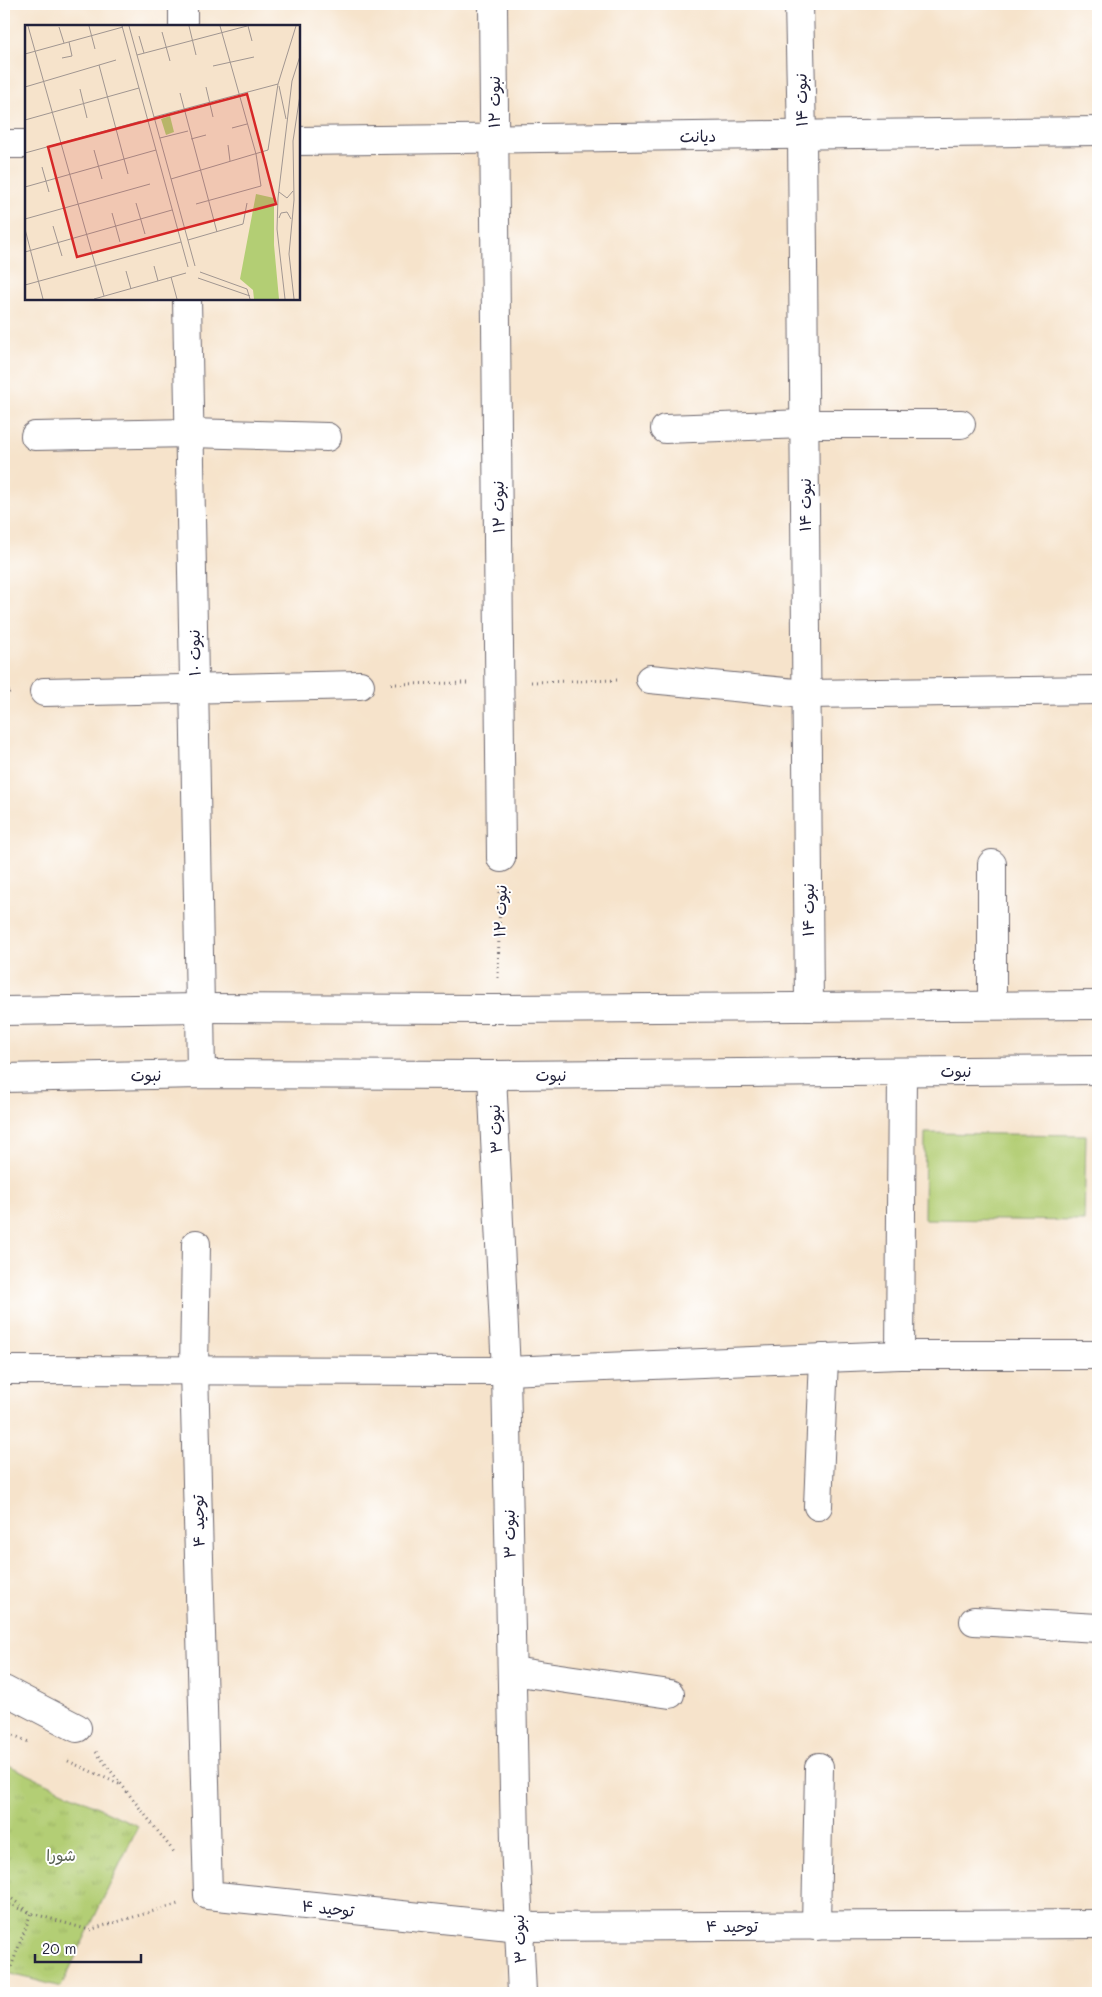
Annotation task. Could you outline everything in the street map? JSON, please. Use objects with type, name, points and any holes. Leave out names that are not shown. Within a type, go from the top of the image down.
[{"type":"street","points":[[183,4],[183,25]]},
{"type":"street","name":"نبوت ۱۲","points":[[493,4],[501,858]]},
{"type":"street","name":"نبوت ۱۴","points":[[799,4],[802,135],[809,1007]]},
{"type":"street","name":"دیانت","points":[[300,141],[1098,131]]},
{"type":"street","points":[[4,144],[25,144]]},
{"type":"street","name":"نبوت ۱۰","points":[[187,300],[201,1074]]},
{"type":"street","points":[[665,429],[804,424],[961,424]]},
{"type":"street","points":[[35,436],[190,434],[327,437]]},
{"type":"street","points":[[650,679],[806,694],[1098,690]]},
{"type":"street","points":[[44,692],[360,685]]},
{"type":"street","points":[[992,864],[992,1005]]},
{"type":"street","points":[[4,1011],[200,1008],[497,1009],[1098,1005]]},
{"type":"street","name":"نبوت","points":[[4,1078],[201,1074],[492,1075],[1098,1070]]},
{"type":"street","points":[[900,1355],[902,1072]]},
{"type":"street","name":"نبوت ۳","points":[[492,1075],[506,1372],[518,1927],[522,1993]]},
{"type":"street","name":"توحید ۴","points":[[196,1244],[194,1370],[208,1895],[518,1927],[1098,1924]]},
{"type":"street","points":[[4,1370],[506,1372],[900,1355],[1098,1355]]},
{"type":"street","points":[[818,1506],[824,1358]]},
{"type":"street","points":[[974,1621],[1098,1628]]},
{"type":"street","points":[[512,1671],[670,1694]]},
{"type":"street","points":[[4,1690],[77,1728]]},
{"type":"street","points":[[816,1926],[819,1767]]},
{"type":"path","name":"نبوت ۱۲","points":[[497,1009],[501,858]]},
{"type":"path","points":[[77,1728],[177,1856]]},
{"type":"path","points":[[4,1892],[31,1913]]},
{"type":"path","points":[[4,1904],[89,1930],[208,1895]]},
{"type":"path","points":[[4,1986],[31,1913]]},
{"type":"green space","points":[[925,1133],[1086,1135],[1084,1221],[924,1219]]},
{"type":"green space","name":"شورا","points":[[4,1763],[138,1826],[61,1987],[4,1972]]}]
